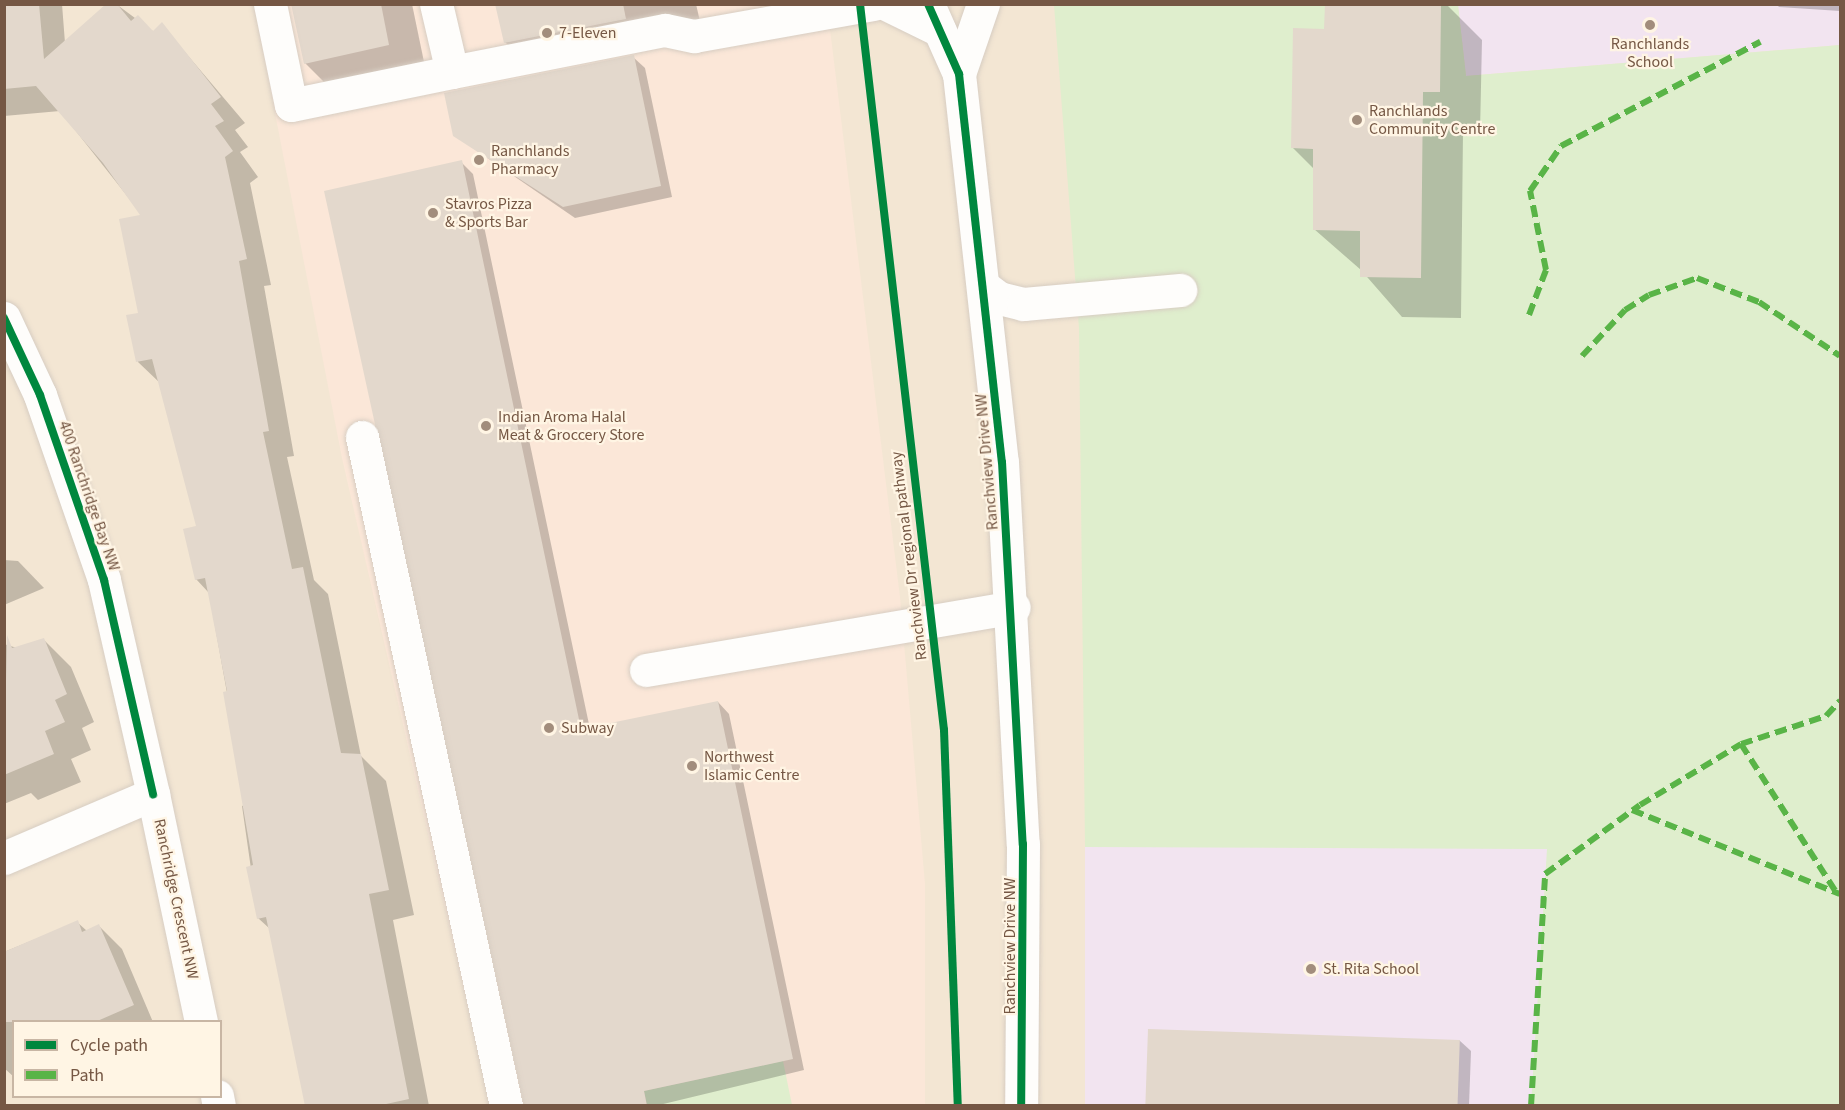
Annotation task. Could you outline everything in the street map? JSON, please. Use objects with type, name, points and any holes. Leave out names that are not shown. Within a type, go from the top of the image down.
[{"type":"street","points":[[270,4],[291,105],[665,30],[694,36],[744,15],[873,4]]},
{"type":"street","points":[[436,4],[452,72]]},
{"type":"street","points":[[886,4],[934,17]]},
{"type":"street","name":"Ranchview Drive NW","points":[[959,74],[982,4]]},
{"type":"street","name":"Ranchview Drive NW","points":[[934,17],[959,74],[983,286],[1014,607],[1023,844],[1021,1106]]},
{"type":"street","points":[[983,286],[999,298],[1023,304],[1180,290]]},
{"type":"street","name":"400 Ranchridge Bay NW","points":[[4,318],[40,395],[104,580],[153,794]]},
{"type":"street","points":[[362,437],[506,1106]]},
{"type":"street","points":[[646,670],[1014,607]]},
{"type":"street","name":"Ranchridge Crescent NW","points":[[4,858],[153,794],[201,1020]]},
{"type":"shaded area","points":[[5,5],[1840,5],[1840,1105],[5,1106]]},
{"type":"shaded area","points":[[254,5],[827,5],[900,597],[925,884],[925,1105],[490,1105],[342,458]]},
{"type":"shaded area","name":"Ranchlands School","points":[[1458,5],[1840,5],[1840,45],[1466,76]]},
{"type":"shaded area","name":"St. Rita School","points":[[1085,847],[1547,847],[1547,1106],[1085,1106]]},
{"type":"green space","points":[[1054,5],[1458,5],[1466,76],[1840,45],[1840,1105],[1531,1105],[1547,849],[1085,847],[1079,328]]},
{"type":"green space","points":[[783,1061],[792,1105],[647,1105],[644,1091]]},
{"type":"building","points":[[4,4],[39,4],[44,59],[106,4],[117,4],[131,21],[138,15],[153,31],[162,22],[221,97],[211,104],[224,121],[215,126],[233,151],[225,157],[247,259],[239,261],[269,431],[263,432],[292,569],[303,567],[341,753],[361,754],[389,890],[369,894],[409,1099],[377,1106],[305,1106],[266,917],[257,919],[246,867],[253,865],[223,692],[227,691],[205,578],[195,580],[183,529],[196,526],[152,359],[136,362],[126,315],[138,313],[119,219],[140,215],[103,163],[36,86],[4,89]]},
{"type":"building","points":[[291,4],[381,4],[389,45],[304,64]]},
{"type":"building","name":"7-Eleven","points":[[495,4],[623,4],[626,19],[504,43]]},
{"type":"building","name":"Ranchlands Community Centre","points":[[1325,4],[1441,4],[1440,92],[1423,92],[1421,278],[1360,277],[1360,231],[1313,230],[1313,149],[1291,148],[1293,28],[1324,29]]},
{"type":"building","points":[[634,55],[661,186],[563,207],[453,136],[444,93]]},
{"type":"building","points":[[462,160],[581,729],[718,701],[793,1059],[644,1091],[647,1106],[524,1106],[324,191]]},
{"type":"building","points":[[7,635],[12,648],[44,638],[67,694],[55,700],[65,722],[45,731],[54,754],[4,775]]},
{"type":"building","points":[[78,920],[82,932],[99,924],[134,1005],[100,1020],[12,1020],[12,1022],[4,1022],[4,952]]},
{"type":"building","points":[[1148,1029],[1460,1040],[1458,1106],[1145,1106]]},
{"type":"marked path","points":[[1529,315],[1546,270],[1530,191],[1561,146],[1760,42]]},
{"type":"marked path","points":[[1582,356],[1625,310],[1649,295],[1697,278],[1759,302],[1840,356]]},
{"type":"marked path","points":[[1531,1106],[1545,874],[1640,805],[1741,744],[1826,716],[1840,701]]},
{"type":"marked path","points":[[1741,744],[1836,892]]},
{"type":"marked path","points":[[1632,810],[1840,894]]},
{"type":"cycle path","name":"Ranchview Dr regional pathway","points":[[860,4],[944,730],[958,1106]]},
{"type":"cycle path","points":[[928,4],[959,74],[1002,462],[1023,844],[1021,1106]]},
{"type":"cycle path","points":[[4,318],[40,395],[104,580],[153,794]]},
{"type":"place","name":"Ranchlands School","points":[[1650,25]]},
{"type":"place","name":"7-Eleven","points":[[547,33]]},
{"type":"place","name":"Ranchlands Community Centre","points":[[1357,120]]},
{"type":"place","name":"Ranchlands Pharmacy","points":[[479,160]]},
{"type":"place","name":"Stavros Pizza & Sports Bar","points":[[433,213]]},
{"type":"place","name":"Indian Aroma Halal Meat & Groccery Store","points":[[486,426]]},
{"type":"place","name":"Subway","points":[[549,728]]},
{"type":"place","name":"Northwest Islamic Centre","points":[[692,766]]},
{"type":"place","name":"St. Rita School","points":[[1311,969]]}]
